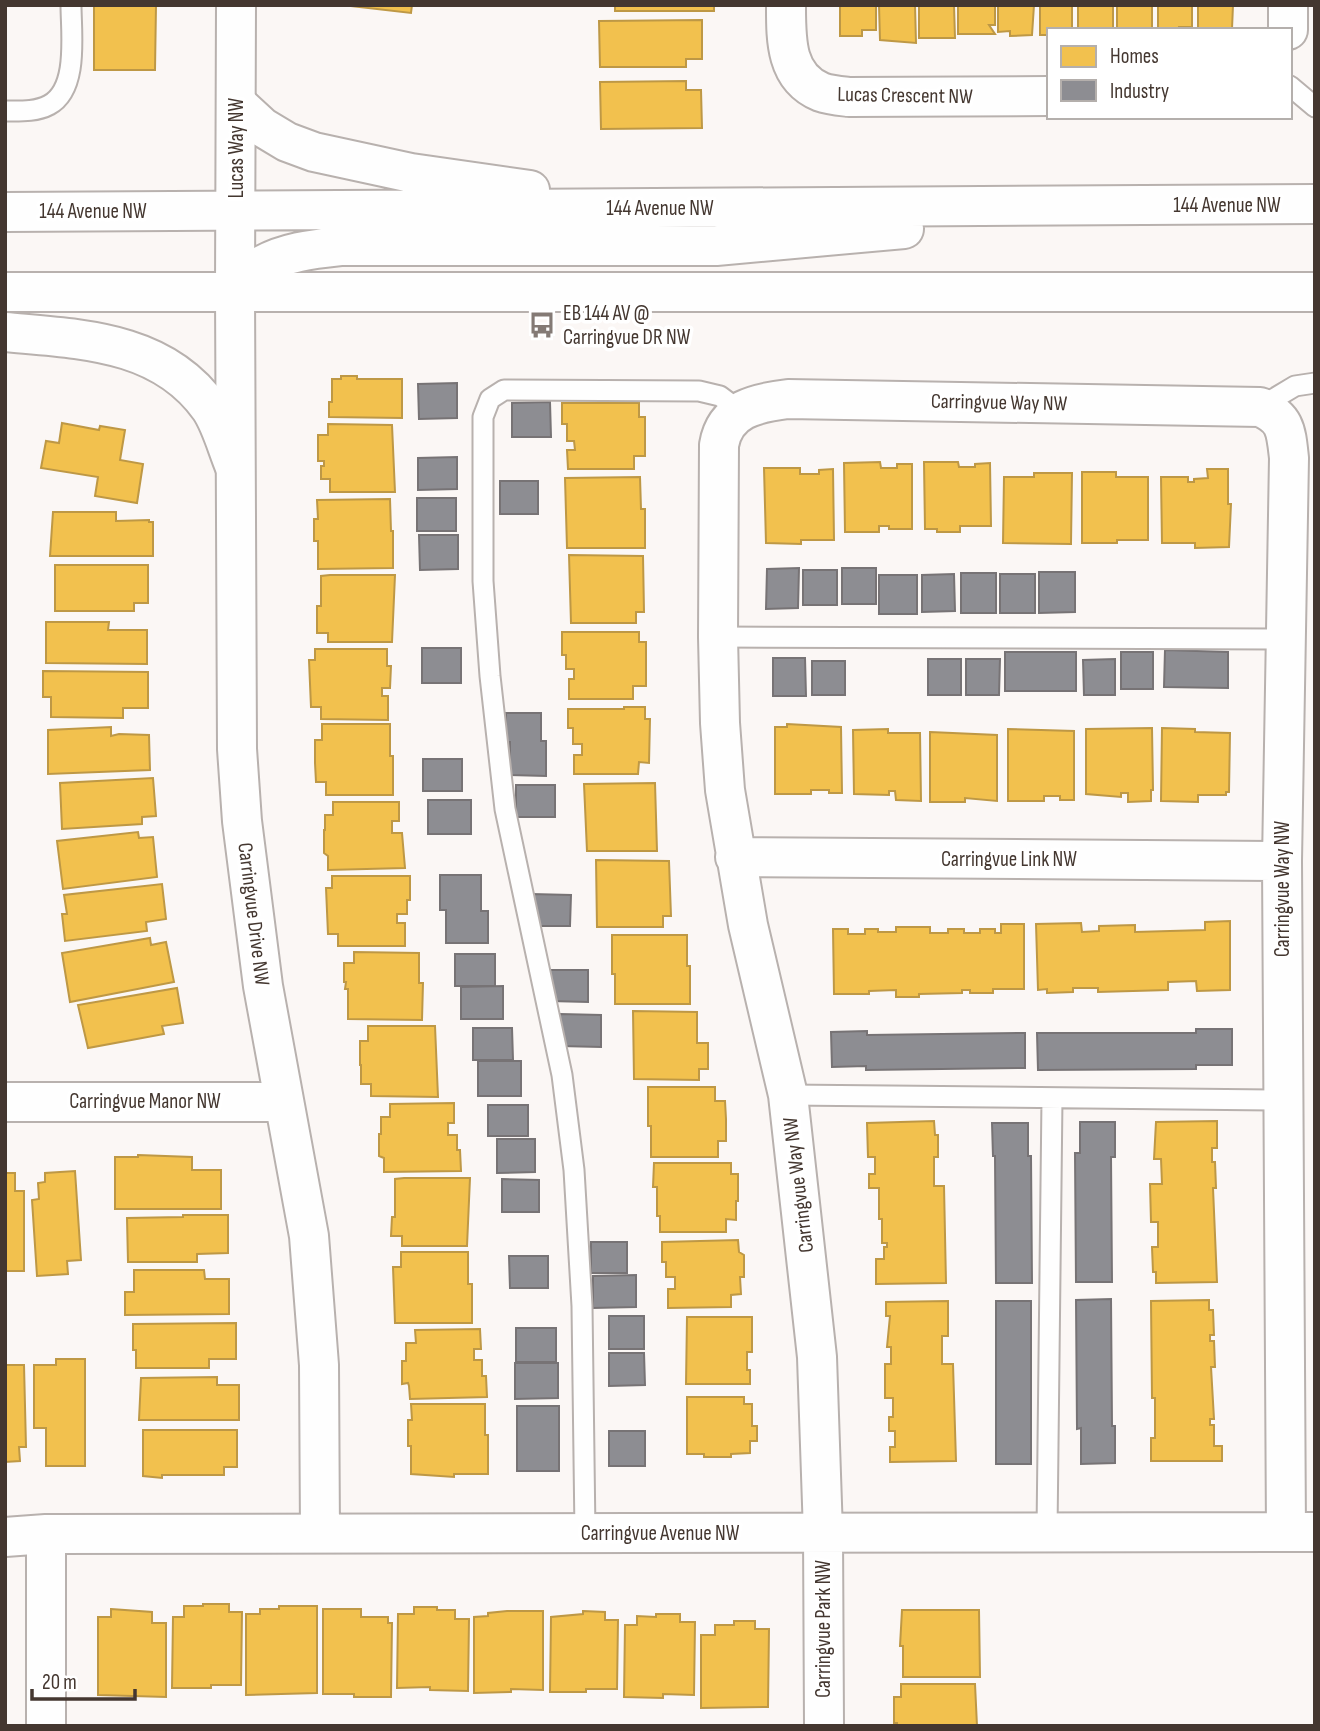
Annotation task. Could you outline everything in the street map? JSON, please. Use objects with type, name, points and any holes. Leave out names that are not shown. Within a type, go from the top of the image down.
[{"type":"street","name":"Lucas Way NW","points":[[234,290],[236,5]]},
{"type":"street","name":"Lucas Crescent NW","points":[[786,5],[786,32],[795,72],[822,93],[849,97],[1047,96]]},
{"type":"street","points":[[1288,5],[1288,28]]},
{"type":"street","points":[[236,103],[262,127],[287,142],[335,157],[411,173],[660,208]]},
{"type":"street","name":"144 Avenue NW","points":[[5,212],[1315,204]]},
{"type":"street","points":[[234,290],[257,268],[277,258],[305,250],[341,246],[716,246],[898,230],[1076,205]]},
{"type":"street","points":[[1162,292],[1315,278]]},
{"type":"street","name":"Carringvue Drive NW","points":[[234,290],[236,702],[242,821],[263,986],[309,1236],[319,1365],[320,1533]]},
{"type":"street","points":[[5,292],[1315,292]]},
{"type":"street","points":[[5,332],[98,341],[143,354],[163,364],[193,387],[212,410],[235,467]]},
{"type":"street","name":"Carringvue Way NW","points":[[823,1533],[817,1357],[788,1095],[757,966],[735,857],[723,763],[718,637],[721,433],[727,422],[740,411],[764,402],[788,399],[1260,407],[1272,412],[1282,422],[1287,441],[1282,1100],[1300,1532]]},
{"type":"street","name":"Carringvue Link NW","points":[[735,857],[1282,861]]},
{"type":"street","name":"Carringvue Manor NW","points":[[5,1101],[284,1102]]},
{"type":"street","name":"Carringvue Avenue NW","points":[[5,1537],[46,1534],[1300,1532]]},
{"type":"street","name":"Carringvue Park NW","points":[[823,1533],[824,1726]]},
{"type":"street","points":[[46,1534],[46,1726]]},
{"type":"lane","points":[[5,111],[28,111],[48,106],[63,90],[71,70],[71,5]]},
{"type":"lane","points":[[1292,88],[1315,107]]},
{"type":"lane","points":[[1260,407],[1295,386],[1315,383]]},
{"type":"lane","points":[[585,1533],[582,1306],[574,1170],[562,1075],[505,809],[490,676],[483,581],[483,416],[490,399],[505,390],[699,391],[720,396],[740,411]]},
{"type":"lane","points":[[718,637],[1285,639]]},
{"type":"lane","points":[[788,1095],[1282,1100]]},
{"type":"lane","points":[[1047,1532],[1052,1098]]},
{"type":"building: Homes","points":[[94,5],[156,5],[155,70],[94,70]]},
{"type":"building: Homes","points":[[342,5],[412,5],[411,13]]},
{"type":"building: Homes","points":[[615,5],[714,5],[714,11],[615,11]]},
{"type":"building: Homes","points":[[840,5],[876,5],[876,30],[862,30],[862,36],[840,36]]},
{"type":"building: Homes","points":[[879,5],[915,5],[916,43],[880,40]]},
{"type":"building: Homes","points":[[919,5],[954,5],[955,38],[919,38]]},
{"type":"building: Homes","points":[[958,5],[995,5],[995,25],[989,25],[995,34],[958,34]]},
{"type":"building: Homes","points":[[998,5],[1034,5],[1032,35],[1010,36],[1010,31],[998,32]]},
{"type":"building: Homes","points":[[1040,5],[1072,5],[1072,28],[1047,28],[1047,35],[1040,35]]},
{"type":"building: Homes","points":[[1078,5],[1113,5],[1113,28],[1078,28]]},
{"type":"building: Homes","points":[[1117,5],[1152,5],[1152,28],[1117,28]]},
{"type":"building: Homes","points":[[1158,5],[1192,5],[1192,27],[1158,28]]},
{"type":"building: Homes","points":[[1198,5],[1233,5],[1232,28],[1198,28]]},
{"type":"building: Homes","points":[[702,20],[702,59],[686,59],[686,67],[600,67],[599,21]]},
{"type":"building: Homes","points":[[686,81],[686,90],[701,90],[702,128],[601,129],[600,82]]},
{"type":"building: Homes","points":[[341,376],[357,376],[357,379],[402,379],[402,418],[329,417],[332,379],[341,379]]},
{"type":"building: Homes","points":[[562,403],[639,403],[639,417],[645,417],[645,456],[634,456],[634,469],[568,469],[567,450],[575,450],[574,441],[567,441],[567,424],[562,424]]},
{"type":"building: Homes","points":[[62,423],[99,430],[100,426],[125,430],[120,460],[143,464],[137,503],[95,496],[98,477],[41,468],[46,441],[59,443]]},
{"type":"building: Homes","points":[[328,424],[392,425],[395,492],[330,492],[330,479],[321,479],[321,466],[324,466],[324,461],[318,461],[318,435],[328,435]]},
{"type":"building: Homes","points":[[880,462],[881,468],[912,464],[912,529],[879,526],[879,532],[845,532],[844,463]]},
{"type":"building: Homes","points":[[924,462],[958,462],[959,467],[990,463],[991,526],[960,526],[960,532],[925,529]]},
{"type":"building: Homes","points":[[764,468],[800,468],[800,474],[819,474],[819,470],[833,469],[834,540],[801,540],[801,544],[766,543]]},
{"type":"building: Homes","points":[[1207,469],[1228,469],[1228,504],[1231,504],[1229,547],[1195,548],[1195,543],[1162,543],[1161,477],[1188,477],[1188,482],[1194,482],[1194,479],[1208,478]]},
{"type":"building: Homes","points":[[1082,472],[1116,472],[1116,477],[1148,477],[1148,540],[1082,543]]},
{"type":"building: Homes","points":[[1034,473],[1072,473],[1071,544],[1003,543],[1004,477],[1034,477]]},
{"type":"building: Homes","points":[[640,477],[641,509],[645,509],[645,548],[567,548],[565,478]]},
{"type":"building: Homes","points":[[390,499],[393,568],[318,569],[318,541],[314,541],[314,519],[318,519],[317,500]]},
{"type":"building: Homes","points":[[53,512],[116,512],[116,521],[149,520],[153,522],[153,556],[50,556]]},
{"type":"building: Homes","points":[[569,555],[643,556],[644,612],[636,612],[636,623],[571,623]]},
{"type":"building: Homes","points":[[55,565],[148,565],[148,603],[134,603],[134,611],[55,611]]},
{"type":"building: Homes","points":[[395,575],[392,642],[328,642],[328,633],[317,633],[317,606],[321,606],[321,576]]},
{"type":"building: Homes","points":[[46,622],[109,622],[108,630],[147,630],[147,664],[46,663]]},
{"type":"building: Homes","points":[[562,632],[639,632],[639,642],[646,642],[646,686],[633,686],[633,699],[569,699],[569,679],[574,679],[574,669],[566,669],[566,655],[562,655]]},
{"type":"building: Homes","points":[[315,649],[387,649],[387,666],[391,666],[390,688],[382,688],[382,696],[388,696],[388,720],[321,719],[321,707],[311,707],[309,660],[315,660]]},
{"type":"building: Homes","points":[[43,671],[148,672],[148,708],[123,708],[123,718],[51,717],[51,697],[43,697]]},
{"type":"building: Homes","points":[[645,707],[645,719],[650,719],[649,763],[639,762],[638,774],[574,774],[574,755],[582,755],[582,744],[573,744],[573,728],[568,728],[568,709]]},
{"type":"building: Homes","points":[[322,724],[390,724],[393,795],[326,795],[326,782],[316,782],[315,740],[322,740]]},
{"type":"building: Homes","points":[[787,724],[841,727],[842,793],[811,790],[811,794],[775,794],[775,727],[787,727]]},
{"type":"building: Homes","points":[[111,727],[111,736],[149,735],[150,770],[48,774],[48,730]]},
{"type":"building: Homes","points":[[1152,728],[1151,801],[1128,802],[1128,793],[1121,793],[1121,797],[1086,794],[1086,729]]},
{"type":"building: Homes","points":[[1162,728],[1230,733],[1229,792],[1226,792],[1226,795],[1198,795],[1198,802],[1161,801]]},
{"type":"building: Homes","points":[[888,729],[888,733],[920,733],[921,801],[896,800],[895,791],[889,791],[889,795],[854,794],[853,730]]},
{"type":"building: Homes","points":[[1008,729],[1074,731],[1074,800],[1060,800],[1060,796],[1044,796],[1044,801],[1008,801]]},
{"type":"building: Homes","points":[[930,732],[997,735],[997,801],[965,798],[965,802],[930,802]]},
{"type":"building: Homes","points":[[153,778],[156,816],[142,817],[142,824],[62,829],[60,783]]},
{"type":"building: Homes","points":[[655,783],[657,851],[587,851],[584,784]]},
{"type":"building: Homes","points":[[333,802],[399,802],[399,821],[392,821],[392,833],[402,833],[405,868],[328,870],[328,856],[324,853],[325,815],[333,815]]},
{"type":"building: Homes","points":[[138,832],[139,838],[153,837],[157,877],[63,889],[57,841]]},
{"type":"building: Homes","points":[[596,860],[669,861],[671,916],[663,916],[663,927],[597,927]]},
{"type":"building: Homes","points":[[332,876],[410,876],[407,914],[397,914],[397,923],[405,923],[405,946],[338,946],[338,934],[328,934],[326,888],[332,888]]},
{"type":"building: Homes","points":[[162,884],[166,919],[146,922],[147,931],[65,941],[62,914],[67,914],[64,895]]},
{"type":"building: Homes","points":[[1230,921],[1230,990],[1197,991],[1196,981],[1168,982],[1168,990],[1098,992],[1098,988],[1073,988],[1073,992],[1047,993],[1047,989],[1038,990],[1036,924],[1081,923],[1082,932],[1099,931],[1099,926],[1135,925],[1135,932],[1205,930],[1205,922]]},
{"type":"building: Homes","points":[[1001,924],[1024,924],[1024,989],[993,989],[993,993],[970,993],[970,990],[962,990],[962,993],[919,994],[919,997],[896,997],[896,990],[869,991],[869,994],[834,994],[833,929],[848,929],[848,934],[865,934],[865,929],[896,932],[896,927],[930,927],[930,933],[948,933],[948,929],[964,929],[964,933],[980,933],[980,929],[995,929],[995,933],[1001,933]]},
{"type":"building: Homes","points":[[612,935],[687,935],[690,1004],[615,1004]]},
{"type":"building: Homes","points":[[150,938],[151,945],[166,942],[174,982],[70,1002],[62,953]]},
{"type":"building: Homes","points":[[354,952],[419,953],[419,983],[423,983],[422,1020],[348,1019],[348,989],[345,989],[344,963],[354,963]]},
{"type":"building: Homes","points":[[177,988],[183,1023],[162,1026],[164,1034],[88,1048],[78,1005]]},
{"type":"building: Homes","points":[[633,1011],[697,1012],[697,1043],[708,1043],[708,1069],[699,1069],[699,1080],[634,1079]]},
{"type":"building: Homes","points":[[368,1026],[435,1026],[438,1097],[371,1096],[371,1084],[361,1084],[360,1065],[360,1041],[368,1041]]},
{"type":"building: Homes","points":[[648,1087],[715,1087],[715,1101],[725,1101],[726,1119],[726,1141],[718,1141],[718,1157],[651,1157]]},
{"type":"building: Homes","points":[[454,1103],[454,1123],[448,1123],[448,1135],[457,1135],[461,1171],[384,1172],[384,1158],[379,1156],[379,1134],[381,1117],[390,1117],[390,1104]]},
{"type":"building: Homes","points":[[934,1121],[935,1135],[938,1135],[938,1157],[934,1157],[934,1186],[944,1186],[946,1283],[876,1284],[876,1259],[884,1259],[884,1247],[887,1247],[887,1243],[882,1243],[879,1188],[869,1188],[869,1174],[875,1174],[875,1157],[868,1157],[867,1123]]},
{"type":"building: Homes","points":[[1217,1121],[1217,1148],[1212,1148],[1212,1162],[1215,1162],[1216,1188],[1213,1188],[1217,1282],[1156,1283],[1152,1247],[1158,1247],[1158,1222],[1151,1222],[1150,1184],[1162,1184],[1161,1159],[1154,1159],[1156,1122]]},
{"type":"building: Homes","points":[[115,1157],[192,1157],[192,1170],[221,1170],[221,1209],[115,1209]]},
{"type":"building: Homes","points":[[654,1163],[731,1163],[731,1174],[738,1174],[736,1220],[726,1219],[726,1232],[660,1232],[657,1187],[653,1187]]},
{"type":"building: Homes","points":[[75,1171],[81,1260],[67,1261],[68,1274],[37,1276],[32,1200],[39,1199],[38,1183],[45,1182],[45,1173]]},
{"type":"building: Homes","points":[[5,1173],[15,1173],[15,1191],[24,1191],[24,1271],[6,1271],[5,1274]]},
{"type":"building: Homes","points":[[470,1178],[467,1246],[402,1246],[402,1236],[391,1236],[392,1217],[395,1217],[395,1179]]},
{"type":"building: Homes","points":[[228,1215],[228,1253],[197,1254],[197,1262],[128,1262],[127,1218]]},
{"type":"building: Homes","points":[[738,1240],[739,1252],[744,1255],[744,1277],[740,1277],[741,1294],[731,1295],[731,1307],[668,1308],[668,1289],[675,1289],[675,1277],[666,1277],[666,1262],[662,1262],[662,1242]]},
{"type":"building: Homes","points":[[401,1252],[468,1252],[468,1284],[472,1284],[472,1323],[395,1323],[393,1267],[401,1267]]},
{"type":"building: Homes","points":[[134,1270],[204,1270],[205,1279],[229,1279],[229,1314],[125,1315],[125,1292],[134,1292]]},
{"type":"building: Homes","points":[[1209,1300],[1209,1310],[1213,1310],[1214,1335],[1210,1335],[1210,1341],[1214,1341],[1215,1367],[1211,1367],[1214,1419],[1210,1419],[1210,1425],[1214,1425],[1214,1446],[1222,1446],[1222,1461],[1151,1461],[1151,1438],[1155,1438],[1155,1398],[1152,1398],[1151,1301]]},
{"type":"building: Homes","points":[[948,1301],[948,1336],[942,1336],[942,1364],[953,1364],[956,1461],[890,1462],[890,1447],[895,1447],[895,1431],[889,1431],[889,1417],[893,1417],[893,1398],[885,1398],[885,1364],[891,1364],[891,1347],[887,1347],[890,1316],[886,1316],[886,1302]]},
{"type":"building: Homes","points":[[687,1317],[752,1317],[752,1352],[747,1352],[750,1384],[686,1384]]},
{"type":"building: Homes","points":[[236,1323],[236,1359],[209,1359],[209,1368],[136,1368],[133,1324]]},
{"type":"building: Homes","points":[[480,1329],[481,1349],[474,1349],[474,1360],[482,1360],[482,1376],[486,1376],[487,1397],[410,1399],[408,1383],[402,1384],[402,1361],[406,1361],[406,1343],[416,1343],[415,1330]]},
{"type":"building: Homes","points":[[56,1359],[85,1359],[85,1466],[46,1466],[46,1428],[34,1428],[34,1365],[56,1365]]},
{"type":"building: Homes","points":[[5,1365],[24,1365],[26,1447],[19,1447],[20,1461],[5,1462]]},
{"type":"building: Homes","points":[[217,1377],[217,1385],[239,1385],[239,1420],[139,1420],[141,1378]]},
{"type":"building: Homes","points":[[687,1397],[744,1397],[744,1404],[752,1404],[752,1426],[757,1426],[757,1441],[750,1441],[750,1453],[731,1454],[731,1457],[687,1454]]},
{"type":"building: Homes","points":[[411,1404],[485,1404],[488,1474],[454,1474],[454,1477],[411,1474],[408,1420],[412,1420]]},
{"type":"building: Homes","points":[[143,1430],[237,1430],[237,1467],[224,1467],[224,1475],[162,1475],[162,1478],[143,1476]]},
{"type":"building: Homes","points":[[229,1604],[229,1612],[242,1612],[241,1685],[172,1688],[173,1617],[184,1617],[184,1606]]},
{"type":"building: Homes","points":[[279,1606],[317,1606],[317,1693],[246,1695],[246,1614],[260,1614],[260,1609],[279,1609]]},
{"type":"building: Homes","points":[[414,1607],[455,1610],[455,1619],[469,1619],[468,1691],[430,1690],[430,1687],[397,1688],[398,1614],[414,1614]]},
{"type":"building: Homes","points":[[111,1609],[152,1612],[152,1623],[166,1623],[166,1697],[98,1695],[98,1617],[111,1617]]},
{"type":"building: Homes","points":[[323,1609],[361,1609],[361,1617],[388,1617],[388,1623],[392,1623],[391,1697],[323,1694]]},
{"type":"building: Homes","points":[[902,1610],[979,1610],[980,1677],[903,1677],[903,1646],[900,1646]]},
{"type":"building: Homes","points":[[507,1611],[543,1611],[543,1690],[511,1689],[511,1692],[474,1693],[474,1617]]},
{"type":"building: Homes","points":[[583,1611],[605,1612],[605,1620],[618,1620],[617,1689],[550,1692],[551,1617],[583,1614]]},
{"type":"building: Homes","points":[[656,1614],[680,1614],[680,1622],[695,1622],[694,1695],[663,1694],[663,1698],[624,1697],[625,1625],[637,1625],[637,1616],[656,1617]]},
{"type":"building: Homes","points":[[734,1621],[755,1621],[755,1629],[769,1629],[768,1707],[701,1708],[701,1635],[715,1635],[715,1625],[734,1625]]},
{"type":"building: Homes","points":[[901,1684],[975,1684],[977,1726],[897,1726],[897,1723],[894,1723],[894,1697],[901,1697]]},
{"type":"building: Industry","points":[[457,383],[457,418],[419,419],[418,384]]},
{"type":"building: Industry","points":[[550,402],[551,437],[512,437],[512,403]]},
{"type":"building: Industry","points":[[457,457],[457,489],[418,490],[418,458]]},
{"type":"building: Industry","points":[[500,481],[538,481],[538,514],[500,514]]},
{"type":"building: Industry","points":[[417,498],[456,498],[456,531],[417,531]]},
{"type":"building: Industry","points":[[419,535],[458,535],[458,569],[420,570]]},
{"type":"building: Industry","points":[[799,568],[798,608],[766,609],[767,569]]},
{"type":"building: Industry","points":[[842,568],[876,568],[876,604],[842,604]]},
{"type":"building: Industry","points":[[803,570],[837,570],[837,605],[803,605]]},
{"type":"building: Industry","points":[[1039,572],[1075,572],[1075,612],[1039,613]]},
{"type":"building: Industry","points":[[961,573],[996,573],[996,613],[961,613]]},
{"type":"building: Industry","points":[[954,574],[955,611],[922,612],[922,575]]},
{"type":"building: Industry","points":[[1000,574],[1035,574],[1035,613],[1000,613]]},
{"type":"building: Industry","points":[[879,575],[917,575],[917,614],[879,614]]},
{"type":"building: Industry","points":[[422,648],[461,648],[461,683],[422,683]]},
{"type":"building: Industry","points":[[1165,650],[1228,652],[1228,688],[1164,687]]},
{"type":"building: Industry","points":[[1005,652],[1076,652],[1076,691],[1005,691]]},
{"type":"building: Industry","points":[[1121,652],[1153,652],[1153,689],[1121,689]]},
{"type":"building: Industry","points":[[773,658],[805,658],[806,696],[773,696]]},
{"type":"building: Industry","points":[[928,659],[961,659],[961,695],[928,695]]},
{"type":"building: Industry","points":[[966,659],[1000,659],[999,695],[966,695]]},
{"type":"building: Industry","points":[[1115,659],[1115,695],[1084,695],[1083,660]]},
{"type":"building: Industry","points":[[812,661],[845,661],[845,695],[812,695]]},
{"type":"building: Industry","points":[[506,713],[541,713],[541,741],[546,741],[546,776],[510,775],[510,742],[506,742]]},
{"type":"building: Industry","points":[[423,759],[462,759],[462,791],[423,791]]},
{"type":"building: Industry","points":[[516,785],[555,785],[555,817],[516,817]]},
{"type":"building: Industry","points":[[428,800],[471,800],[471,834],[428,834]]},
{"type":"building: Industry","points":[[440,875],[481,875],[481,911],[488,911],[488,943],[446,943],[446,910],[440,910]]},
{"type":"building: Industry","points":[[531,894],[571,895],[570,926],[531,926]]},
{"type":"building: Industry","points":[[455,954],[495,954],[495,986],[455,986]]},
{"type":"building: Industry","points":[[550,970],[588,970],[588,1002],[550,1001]]},
{"type":"building: Industry","points":[[503,986],[503,1019],[461,1019],[461,987]]},
{"type":"building: Industry","points":[[560,1014],[601,1015],[601,1047],[560,1046]]},
{"type":"building: Industry","points":[[473,1028],[512,1028],[513,1060],[473,1060]]},
{"type":"building: Industry","points":[[1196,1029],[1232,1029],[1232,1065],[1196,1065],[1196,1069],[1038,1070],[1037,1033],[1196,1033]]},
{"type":"building: Industry","points":[[867,1031],[867,1035],[1025,1033],[1025,1068],[866,1070],[866,1066],[832,1067],[831,1032]]},
{"type":"building: Industry","points":[[478,1061],[521,1061],[521,1096],[478,1096]]},
{"type":"building: Industry","points":[[488,1105],[528,1105],[528,1136],[488,1136]]},
{"type":"building: Industry","points":[[1080,1122],[1115,1122],[1115,1157],[1111,1157],[1112,1282],[1076,1282],[1075,1153],[1080,1153]]},
{"type":"building: Industry","points":[[992,1123],[1028,1123],[1028,1156],[1031,1156],[1032,1283],[996,1283],[995,1156]]},
{"type":"building: Industry","points":[[497,1139],[535,1139],[535,1172],[497,1173]]},
{"type":"building: Industry","points":[[502,1179],[539,1180],[539,1212],[502,1212]]},
{"type":"building: Industry","points":[[591,1242],[627,1242],[627,1273],[591,1273]]},
{"type":"building: Industry","points":[[509,1256],[548,1256],[548,1288],[510,1288]]},
{"type":"building: Industry","points":[[636,1275],[636,1307],[593,1308],[593,1276]]},
{"type":"building: Industry","points":[[1111,1299],[1115,1463],[1081,1464],[1081,1428],[1077,1429],[1076,1300]]},
{"type":"building: Industry","points":[[996,1301],[1031,1301],[1031,1464],[996,1464]]},
{"type":"building: Industry","points":[[609,1316],[644,1316],[644,1349],[609,1349]]},
{"type":"building: Industry","points":[[516,1328],[556,1328],[556,1362],[516,1362]]},
{"type":"building: Industry","points":[[609,1353],[644,1353],[645,1385],[609,1386]]},
{"type":"building: Industry","points":[[515,1363],[558,1363],[558,1398],[515,1399]]},
{"type":"building: Industry","points":[[517,1406],[559,1406],[559,1471],[517,1471]]},
{"type":"building: Industry","points":[[609,1431],[645,1431],[645,1466],[609,1466]]},
{"type":"place","name":"EB 144 AV @ Carringvue DR NW","points":[[542,325]]}]
